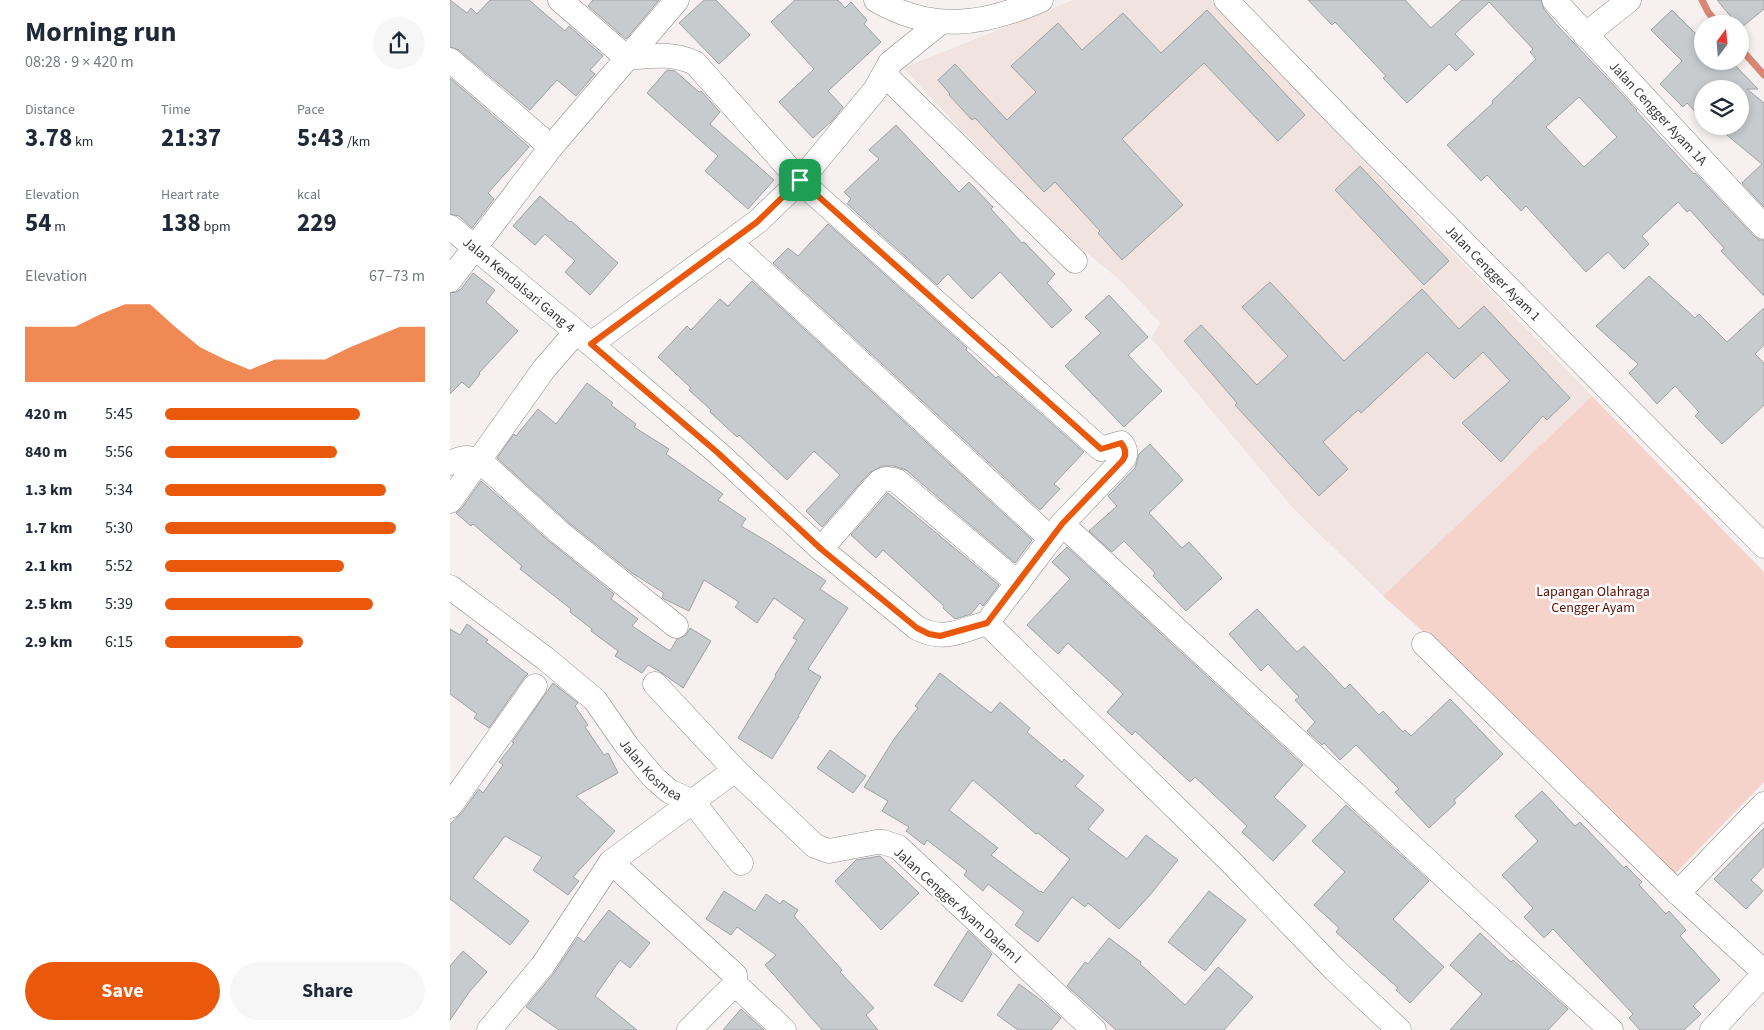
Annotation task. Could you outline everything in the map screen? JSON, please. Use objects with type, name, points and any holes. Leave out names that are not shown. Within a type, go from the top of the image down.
[{"type":"street","points":[[560,0],[626,58],[669,55],[681,57],[695,63],[800,180],[1101,449],[1121,443],[1124,447],[1125,457],[1057,532],[987,623],[1223,855],[1335,970],[1399,1030]]},
{"type":"street","points":[[450,280],[551,147],[676,0]]},
{"type":"street","points":[[876,0],[910,16],[941,22],[962,22],[996,17],[1041,0]]},
{"type":"street","name":"Jalan Cengger Ayam 1","points":[[1226,0],[1341,119],[1764,546]]},
{"type":"street","name":"Jalan Cengger Ayam 1A","points":[[1554,0],[1764,226]]},
{"type":"street","points":[[1585,34],[1628,0]]},
{"type":"street","points":[[450,501],[544,369],[584,338],[731,242],[757,222],[800,180],[875,90],[890,63],[941,22]]},
{"type":"street","points":[[450,60],[551,147]]},
{"type":"street","points":[[884,74],[1076,261]]},
{"type":"street","name":"Jalan Kendalsari Gang 4","points":[[450,227],[584,338],[718,453],[821,549],[917,628],[929,634],[944,636],[987,623]]},
{"type":"street","points":[[731,242],[1611,1030]]},
{"type":"street","points":[[450,463],[470,457],[479,460],[559,532],[676,626]]},
{"type":"street","points":[[821,549],[879,482],[892,479],[897,480],[1018,583]]},
{"type":"street","name":"Jalan Kosmea","points":[[450,587],[546,659],[595,700],[627,746],[654,778],[689,804],[612,862],[543,966],[489,1030]]},
{"type":"street","points":[[1424,644],[1678,893],[1764,973],[1712,1030]]},
{"type":"street","name":"Jalan Cengger Ayam Dalam I","points":[[655,684],[735,770],[808,840],[823,850],[834,850],[877,842],[898,847],[1094,1030]]},
{"type":"street","points":[[450,806],[535,686]]},
{"type":"street","points":[[735,770],[689,804],[741,863]]},
{"type":"street","points":[[1678,893],[1764,804]]},
{"type":"street","points":[[612,862],[735,975],[735,984],[689,1030]]},
{"type":"street","points":[[735,984],[784,1030]]},
{"type":"shaded area","points":[[1073,0],[1211,0],[1345,142],[1592,396],[1383,596],[1292,507],[1151,338],[1160,323],[1120,280],[1046,219],[903,68]]},
{"type":"green space","name":"Lapangan Olahraga Cengger Ayam","points":[[1592,396],[1764,572],[1764,782],[1671,878],[1454,659],[1383,596]]},
{"type":"building","points":[[450,0],[467,13],[471,8],[477,14],[490,0],[529,0],[565,31],[569,26],[603,56],[590,70],[595,74],[576,96],[557,80],[530,110],[459,50],[450,47]]},
{"type":"building","points":[[593,0],[659,0],[626,39],[588,6]]},
{"type":"building","points":[[704,0],[716,0],[750,35],[719,64],[679,23]]},
{"type":"building","points":[[795,0],[838,0],[845,8],[851,2],[867,20],[864,24],[881,42],[828,91],[843,107],[833,120],[813,138],[779,102],[814,69],[771,22]]},
{"type":"building","points":[[1308,0],[1405,0],[1431,28],[1462,0],[1541,0],[1544,9],[1557,25],[1694,174],[1754,236],[1759,240],[1764,240],[1764,296],[1721,251],[1724,248],[1690,210],[1687,212],[1678,202],[1642,236],[1649,244],[1624,269],[1608,252],[1586,272],[1526,206],[1521,211],[1487,175],[1481,181],[1447,145],[1493,103],[1492,101],[1536,59],[1530,52],[1533,49],[1489,2],[1455,34],[1474,54],[1456,71],[1449,64],[1407,103],[1383,78],[1386,76],[1335,22],[1332,25]],"holes":[[[1579,97],[1617,137],[1584,167],[1546,127]]]},
{"type":"building","points":[[1717,0],[1764,0],[1764,9],[1749,21],[1749,15],[1730,15]]},
{"type":"building","points":[[1207,10],[1305,115],[1278,141],[1204,63],[1122,139],[1183,205],[1122,260],[1098,233],[1100,231],[1055,182],[1044,192],[975,118],[972,120],[938,80],[955,64],[1007,120],[1036,92],[1011,66],[1058,23],[1082,50],[1123,13],[1161,53]]},
{"type":"building","points":[[1672,10],[1694,32],[1694,70],[1740,70],[1758,89],[1749,89],[1749,80],[1694,80],[1694,110],[1687,103],[1683,107],[1660,84],[1682,61],[1651,30]]},
{"type":"building","points":[[667,70],[675,71],[699,92],[701,91],[720,112],[710,124],[774,180],[748,209],[705,171],[718,156],[647,93]]},
{"type":"building","points":[[450,78],[529,147],[488,193],[494,199],[472,228],[459,216],[450,214]]},
{"type":"building","points":[[1749,91],[1764,103],[1764,207],[1742,183],[1762,164],[1727,135],[1749,135]]},
{"type":"building","points":[[896,125],[959,192],[969,182],[993,207],[991,209],[1022,243],[1024,242],[1055,274],[1047,283],[1072,310],[1052,328],[1000,272],[972,299],[948,274],[937,285],[847,204],[851,199],[844,192],[879,159],[869,150]]},
{"type":"building","points":[[1360,166],[1449,261],[1424,285],[1335,190]]},
{"type":"building","points":[[540,196],[618,263],[590,295],[565,272],[575,261],[545,234],[535,245],[513,226]]},
{"type":"building","points":[[828,224],[967,348],[966,350],[996,378],[998,376],[1084,452],[1054,484],[1060,489],[1040,510],[773,263],[788,248],[798,256]]},
{"type":"building","points":[[473,273],[495,290],[486,302],[518,331],[479,373],[469,388],[462,382],[450,394],[450,293],[461,289]]},
{"type":"building","points":[[1649,276],[1695,318],[1699,314],[1727,342],[1764,308],[1764,345],[1755,354],[1764,363],[1764,405],[1722,444],[1695,416],[1699,412],[1675,386],[1657,404],[1629,373],[1638,364],[1596,326]]},
{"type":"building","points":[[752,281],[1032,540],[1015,563],[906,470],[894,466],[882,466],[869,473],[822,527],[806,511],[840,475],[814,451],[787,480],[739,435],[737,437],[710,412],[711,410],[689,390],[691,388],[658,357],[687,326],[691,330],[720,299],[728,306]]},
{"type":"building","points":[[1270,282],[1344,361],[1422,289],[1459,329],[1484,306],[1570,398],[1547,420],[1543,416],[1501,462],[1462,423],[1510,381],[1483,352],[1454,379],[1427,352],[1361,413],[1358,410],[1323,442],[1348,469],[1319,496],[1235,405],[1237,403],[1184,341],[1201,325],[1257,385],[1288,356],[1242,307]]},
{"type":"building","points":[[1109,295],[1148,337],[1128,355],[1162,391],[1124,427],[1065,366],[1101,333],[1085,317]]},
{"type":"building","points":[[587,383],[636,424],[634,427],[669,449],[666,454],[723,494],[718,500],[746,519],[741,526],[826,581],[820,589],[848,608],[808,669],[821,677],[772,759],[738,738],[797,640],[793,638],[805,620],[774,598],[757,623],[735,607],[739,602],[704,580],[689,611],[664,599],[662,597],[664,593],[632,573],[568,522],[497,458],[514,434],[516,436],[538,409],[556,424]]},
{"type":"building","points":[[1150,444],[1183,480],[1149,513],[1182,548],[1189,542],[1222,578],[1186,611],[1153,576],[1155,573],[1124,541],[1112,552],[1089,531],[1117,506],[1108,496],[1135,468],[1139,454]]},
{"type":"building","points":[[481,481],[550,542],[614,594],[611,599],[638,619],[632,626],[670,651],[677,639],[686,635],[690,628],[711,641],[683,688],[648,665],[642,673],[615,656],[618,651],[591,631],[592,629],[570,612],[571,609],[520,569],[522,566],[473,524],[471,526],[456,513]]},
{"type":"building","points":[[888,493],[999,585],[983,606],[980,603],[971,614],[955,619],[943,608],[944,606],[883,550],[876,558],[851,535]]},
{"type":"building","points":[[1067,547],[1303,765],[1274,797],[1306,826],[1273,861],[1242,832],[1247,826],[1195,777],[1190,782],[1135,731],[1132,735],[1107,712],[1123,694],[1068,643],[1058,654],[1027,625],[1070,579],[1052,562]]},
{"type":"building","points":[[1257,609],[1297,652],[1304,646],[1345,689],[1350,684],[1379,715],[1383,711],[1403,732],[1405,730],[1411,736],[1450,699],[1503,754],[1454,800],[1456,803],[1429,828],[1395,792],[1399,789],[1356,745],[1340,760],[1324,743],[1322,745],[1307,731],[1315,722],[1295,700],[1299,697],[1268,664],[1261,671],[1229,634]]},
{"type":"building","points":[[467,624],[488,640],[486,642],[528,674],[489,728],[474,718],[477,714],[450,694],[450,629],[460,635]]},
{"type":"building","points":[[940,673],[991,713],[1000,702],[1030,728],[1027,732],[1062,762],[1064,759],[1084,776],[1075,786],[1104,810],[1088,829],[1127,859],[1146,835],[1178,860],[1119,929],[1088,903],[1085,907],[1072,897],[1038,942],[1015,925],[1024,912],[988,884],[983,891],[964,875],[967,871],[927,840],[924,845],[906,831],[909,827],[882,811],[888,801],[864,787],[894,739],[918,708],[915,706]],"holes":[[[973,780],[1036,834],[1038,833],[1070,859],[1043,893],[991,855],[998,848],[949,810]]]},
{"type":"building","points":[[553,683],[578,703],[575,706],[588,725],[585,727],[604,755],[608,753],[618,773],[576,796],[615,831],[573,877],[579,881],[568,895],[533,870],[542,857],[505,836],[473,878],[529,921],[510,945],[450,899],[450,824],[461,814],[479,789],[483,793],[503,765],[499,762],[514,743],[512,742]]},
{"type":"building","points":[[830,750],[866,776],[853,793],[817,768]]},
{"type":"building","points":[[1542,791],[1575,826],[1580,822],[1624,868],[1626,866],[1642,882],[1639,885],[1666,914],[1669,911],[1686,930],[1680,936],[1720,980],[1693,1006],[1701,1014],[1684,1030],[1640,1030],[1629,1018],[1633,1014],[1553,929],[1544,938],[1524,917],[1533,908],[1502,875],[1538,841],[1515,816]]},
{"type":"building","points":[[1346,805],[1429,881],[1393,919],[1444,967],[1410,1003],[1396,990],[1398,988],[1336,932],[1339,928],[1314,905],[1345,872],[1312,841]]},
{"type":"building","points":[[1764,828],[1764,866],[1751,880],[1763,891],[1746,909],[1714,879]]},
{"type":"building","points":[[880,856],[919,893],[881,930],[835,881],[856,860]]},
{"type":"building","points":[[724,891],[755,911],[766,894],[780,904],[783,900],[798,910],[794,916],[842,970],[840,972],[874,1008],[866,1015],[878,1030],[822,1030],[765,965],[776,955],[737,927],[731,935],[706,919]]},
{"type":"building","points":[[1209,891],[1246,920],[1205,971],[1168,942]]},
{"type":"building","points":[[609,910],[650,943],[630,968],[620,960],[595,996],[637,1030],[559,1030],[526,1007],[554,973],[578,937],[584,942]]},
{"type":"building","points":[[968,931],[992,954],[962,1002],[934,985]]},
{"type":"building","points":[[1480,933],[1511,962],[1513,960],[1568,1009],[1548,1030],[1450,1030],[1482,994],[1450,965]]},
{"type":"building","points":[[1109,938],[1141,962],[1140,964],[1185,1005],[1218,967],[1253,997],[1224,1030],[1116,1030],[1067,986],[1085,962],[1088,964]]},
{"type":"building","points":[[463,951],[487,972],[470,991],[450,1020],[450,966]]},
{"type":"building","points":[[1019,984],[1061,1018],[1051,1030],[1018,1030],[997,1015]]},
{"type":"building","points":[[741,1009],[764,1030],[723,1030]]},
{"type":"waterway","points":[[1702,0],[1710,15]]},
{"type":"waterway","points":[[1749,58],[1764,75]]},
{"type":"route","points":[[800,180],[1101,449],[1121,443],[1124,447],[1126,452],[1122,461],[1062,524],[987,623],[940,636],[929,634],[917,628],[821,549],[718,453],[591,344],[757,222],[800,180]]}]
